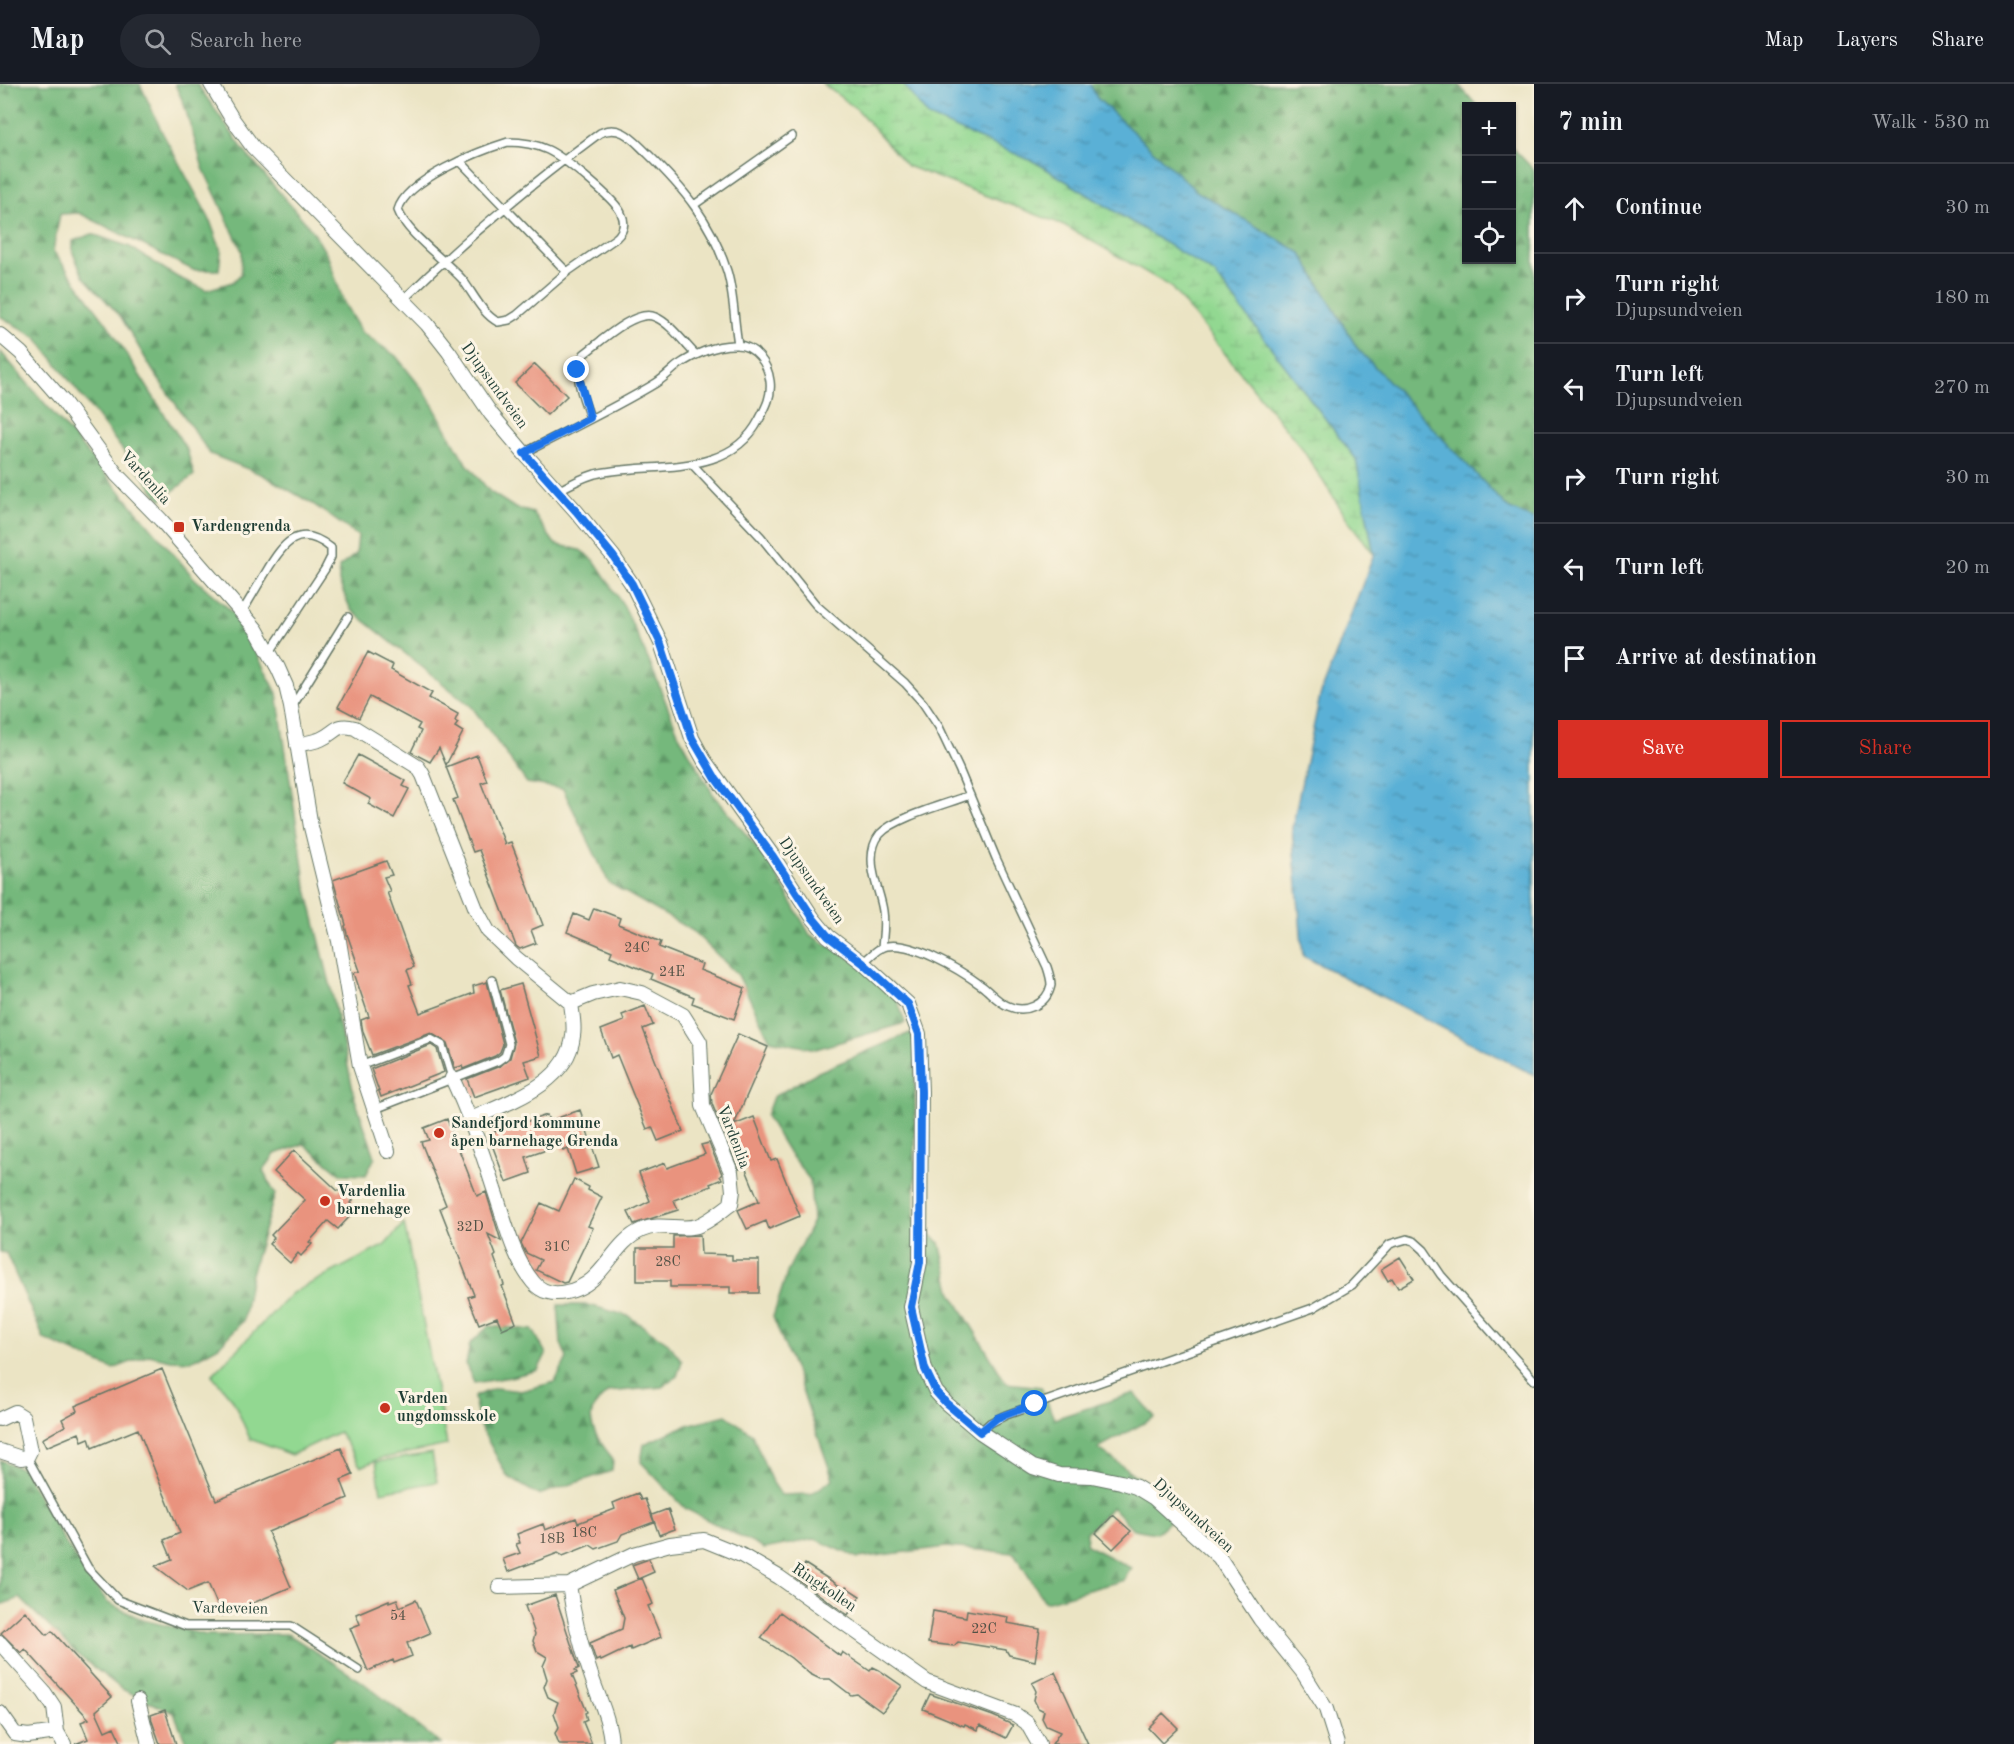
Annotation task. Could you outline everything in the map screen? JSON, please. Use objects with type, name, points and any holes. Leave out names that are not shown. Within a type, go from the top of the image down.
[{"type":"street","name":"Djupsundveien","points":[[211,84],[253,147],[404,300],[449,352],[491,414],[613,556],[632,584],[661,644],[692,738],[704,760],[772,855],[813,918],[828,936],[863,963],[908,1004],[919,1034],[921,1092],[920,1262],[911,1307],[925,1369],[936,1392],[980,1432],[1033,1467],[1059,1475],[1092,1476],[1121,1482],[1136,1487],[1154,1498],[1219,1557],[1260,1619],[1302,1671],[1326,1708],[1337,1744]]},
{"type":"street","name":"Vardenlia","points":[[0,335],[21,353],[63,401],[117,475],[161,520],[242,612],[270,652],[286,686],[291,707],[318,859],[339,941],[360,1066],[388,1151]]},
{"type":"street","points":[[297,745],[321,739],[334,729],[344,726],[355,728],[418,767],[476,909],[488,931],[516,958],[571,1003],[573,1036],[566,1057],[558,1071],[524,1095],[471,1119]]},
{"type":"street","name":"Vardenlia","points":[[452,1078],[471,1119],[522,1264],[534,1283],[546,1292],[566,1292],[590,1284],[622,1245],[641,1230],[660,1226],[696,1226],[731,1204],[733,1191],[731,1172],[703,1106],[700,1042],[683,1015],[642,993],[620,988],[593,994],[571,1003]]},
{"type":"street","name":"Vardeveien","points":[[0,1419],[15,1412],[23,1417],[30,1451],[27,1457]]},
{"type":"street","points":[[0,1451],[21,1458],[27,1457]]},
{"type":"street","name":"Ringkollen","points":[[499,1587],[569,1585],[634,1554],[670,1544],[704,1540],[722,1546],[778,1577],[927,1682],[1016,1715],[1027,1723],[1039,1744]]},
{"type":"street","points":[[569,1585],[573,1611],[589,1671],[608,1724],[611,1744]]},
{"type":"street","points":[[0,1643],[49,1699],[54,1707],[61,1738],[15,1734],[0,1713]]},
{"type":"street","points":[[138,1701],[149,1744]]},
{"type":"lane","points":[[404,300],[443,261],[503,208],[600,133],[606,130],[619,130],[627,134],[677,182],[714,238],[727,273],[738,344]]},
{"type":"lane","points":[[694,205],[792,136]]},
{"type":"lane","points":[[508,142],[523,142],[549,150],[566,160],[614,204],[621,212],[624,226],[622,233],[567,272],[517,315],[509,320],[498,322],[488,314],[461,279],[408,226],[398,210],[405,195],[416,186],[460,161],[478,151],[508,142]]},
{"type":"lane","points":[[460,161],[567,272]]},
{"type":"lane","points":[[590,418],[578,378],[579,363],[584,354],[633,319],[643,315],[653,315],[696,355]]},
{"type":"lane","points":[[524,453],[658,382],[696,355],[716,347],[738,344],[752,350],[768,369],[771,383],[769,402],[756,425],[738,444],[718,458],[692,464],[595,474],[558,490]]},
{"type":"lane","points":[[692,464],[761,537],[816,605],[911,690],[939,727],[1047,967],[1051,983],[1047,996],[1038,1005],[1027,1009],[1015,1009],[1004,1005],[957,968],[914,950],[892,946],[882,948],[863,963]]},
{"type":"lane","points":[[242,612],[280,549],[290,540],[302,536],[314,537],[331,548],[331,557],[325,569],[270,652]]},
{"type":"lane","points":[[291,707],[348,617]]},
{"type":"lane","points":[[882,948],[885,927],[872,856],[880,834],[897,822],[970,795]]},
{"type":"lane","points":[[375,1109],[498,1061],[505,1056],[509,1044],[492,980]]},
{"type":"lane","name":"Vardenlia","points":[[360,1066],[431,1039],[442,1045],[452,1078]]},
{"type":"lane","points":[[980,1432],[990,1423],[1006,1415],[1312,1308],[1352,1285],[1390,1244],[1407,1239],[1414,1241],[1424,1250],[1441,1275],[1534,1380]]},
{"type":"lane","name":"Vardeveien","points":[[27,1457],[88,1568],[118,1600],[186,1626],[291,1626],[358,1671]]},
{"type":"green space","points":[[0,84],[140,84],[163,134],[209,218],[221,251],[219,270],[193,270],[79,213],[60,214],[53,251],[108,325],[187,450],[194,475],[161,500],[37,338],[0,316]]},
{"type":"green space","points":[[175,84],[197,84],[248,156],[312,230],[328,257],[344,303],[361,332],[396,356],[427,395],[464,460],[490,492],[515,508],[533,513],[555,544],[580,550],[594,560],[624,606],[679,735],[713,794],[771,865],[810,935],[868,968],[893,986],[905,1023],[816,1049],[770,1040],[738,975],[693,931],[609,883],[563,789],[527,783],[472,707],[351,610],[339,582],[339,567],[356,554],[358,536],[313,504],[263,475],[210,454],[153,371],[121,317],[83,276],[73,253],[73,241],[92,234],[130,247],[177,277],[206,290],[233,282],[241,274],[242,251],[203,168],[184,104]]},
{"type":"green space","points":[[823,84],[903,84],[929,117],[1037,163],[1215,274],[1356,459],[1374,554],[1350,523],[1301,447],[1170,286],[1064,225],[907,166],[858,110]]},
{"type":"green space","points":[[1090,84],[1458,84],[1474,102],[1462,102],[1462,264],[1516,264],[1516,151],[1534,170],[1534,520],[1508,508],[1357,348],[1301,253],[1196,191],[1097,98]]},
{"type":"green space","points":[[0,351],[194,578],[236,615],[277,693],[305,881],[355,1099],[375,1157],[366,1175],[341,1174],[304,1144],[275,1154],[263,1171],[275,1194],[251,1274],[243,1321],[219,1346],[191,1361],[171,1360],[149,1355],[113,1369],[44,1339],[6,1253],[0,1252]]},
{"type":"green space","points":[[910,1033],[915,1040],[915,1289],[925,1286],[926,1231],[940,1243],[952,1294],[1006,1383],[1041,1387],[1054,1419],[1134,1393],[1155,1417],[1098,1448],[1173,1503],[1169,1521],[1156,1533],[1133,1529],[1112,1507],[1087,1532],[1086,1545],[1131,1568],[1124,1580],[1045,1602],[1014,1553],[946,1547],[858,1558],[815,1539],[764,1549],[686,1509],[641,1462],[644,1444],[687,1425],[726,1415],[752,1434],[771,1480],[781,1495],[811,1494],[833,1479],[797,1376],[773,1317],[788,1270],[813,1221],[810,1180],[787,1150],[766,1116],[773,1097],[816,1073]]},
{"type":"green space","points":[[404,1223],[447,1445],[379,1459],[361,1467],[339,1432],[291,1455],[250,1439],[233,1400],[212,1375],[292,1293],[385,1245]]},
{"type":"green space","points":[[558,1305],[589,1305],[628,1316],[668,1343],[682,1361],[677,1376],[662,1387],[608,1392],[594,1407],[591,1420],[596,1434],[613,1459],[612,1471],[538,1495],[507,1476],[479,1424],[474,1397],[495,1388],[521,1391],[555,1382],[567,1358],[561,1343]]},
{"type":"green space","points":[[489,1326],[533,1330],[546,1354],[538,1370],[474,1383],[466,1365],[470,1344]]},
{"type":"green space","points":[[432,1453],[437,1482],[381,1492],[376,1462]]},
{"type":"green space","points":[[0,1460],[23,1469],[66,1544],[108,1603],[143,1620],[206,1635],[288,1634],[361,1681],[441,1744],[361,1744],[335,1738],[327,1744],[187,1744],[174,1713],[122,1689],[79,1656],[20,1598],[0,1605]]},
{"type":"water","points":[[903,84],[1090,84],[1097,98],[1196,191],[1301,253],[1357,348],[1508,508],[1534,520],[1534,1075],[1303,956],[1292,828],[1320,696],[1374,554],[1356,459],[1215,274],[1037,163],[929,117]]},
{"type":"building","points":[[535,364],[567,396],[547,415],[515,383]]},
{"type":"building","points":[[368,652],[393,665],[391,670],[432,693],[429,698],[458,714],[455,721],[458,723],[455,727],[463,732],[446,765],[439,748],[430,762],[411,752],[421,731],[417,729],[420,724],[370,697],[359,718],[338,707]]},
{"type":"building","points":[[358,755],[406,781],[403,786],[409,789],[394,818],[368,804],[371,799],[342,783]]},
{"type":"building","points":[[477,755],[487,781],[481,783],[505,844],[511,842],[543,925],[531,930],[536,943],[520,949],[516,946],[479,850],[473,852],[453,800],[458,798],[446,767]]},
{"type":"building","points":[[386,861],[392,875],[384,877],[390,891],[387,892],[414,967],[407,970],[412,984],[409,985],[420,1013],[474,993],[473,986],[487,982],[503,1044],[500,1052],[495,1056],[463,1069],[462,1066],[455,1068],[447,1043],[431,1033],[372,1055],[361,1020],[369,1017],[354,973],[360,971],[347,934],[333,880]]},
{"type":"building","points":[[594,908],[620,918],[618,924],[661,942],[659,947],[702,964],[700,970],[745,988],[734,1019],[692,1003],[694,997],[651,979],[653,974],[610,956],[612,951],[567,932],[574,914],[589,920]]},
{"type":"building","points":[[521,984],[541,1056],[524,1061],[530,1077],[474,1097],[467,1079],[500,1066],[510,1058],[514,1043],[500,990]]},
{"type":"building","points":[[645,1006],[653,1025],[643,1029],[683,1131],[658,1141],[652,1127],[647,1129],[617,1055],[611,1058],[601,1030],[624,1021],[622,1015]]},
{"type":"building","points":[[738,1034],[768,1047],[734,1125],[754,1117],[771,1161],[777,1159],[800,1216],[769,1229],[766,1221],[747,1229],[738,1210],[759,1201],[745,1167],[739,1169],[712,1104],[711,1094]]},
{"type":"building","points":[[431,1045],[437,1049],[444,1072],[381,1097],[371,1069]]},
{"type":"building","points":[[580,1110],[599,1167],[576,1174],[568,1149],[563,1151],[561,1145],[526,1157],[531,1173],[506,1182],[488,1134],[547,1115],[549,1121]]},
{"type":"building","points":[[447,1119],[477,1196],[486,1192],[501,1241],[488,1234],[496,1255],[494,1257],[504,1285],[502,1286],[516,1323],[502,1329],[497,1317],[479,1324],[468,1297],[474,1295],[440,1208],[446,1205],[421,1142],[429,1140],[424,1128]]},
{"type":"building","points":[[709,1143],[722,1179],[710,1184],[711,1186],[674,1200],[678,1210],[634,1224],[628,1212],[650,1201],[639,1173],[665,1163],[667,1168],[705,1154],[701,1145]]},
{"type":"building","points":[[294,1150],[338,1191],[341,1188],[353,1200],[351,1203],[357,1209],[338,1229],[328,1221],[309,1242],[312,1244],[301,1256],[298,1253],[290,1263],[269,1244],[274,1238],[271,1235],[305,1200],[274,1172]]},
{"type":"building","points":[[574,1179],[602,1197],[588,1226],[593,1228],[567,1282],[563,1283],[536,1270],[541,1260],[526,1253],[521,1243],[541,1203],[559,1211]]},
{"type":"building","points":[[700,1235],[701,1254],[732,1255],[732,1260],[759,1260],[759,1293],[730,1293],[730,1287],[670,1287],[670,1281],[637,1281],[637,1248],[673,1248],[673,1236]]},
{"type":"building","points":[[1400,1257],[1414,1279],[1398,1288],[1392,1278],[1388,1281],[1381,1269]]},
{"type":"building","points":[[162,1369],[216,1500],[341,1448],[353,1475],[341,1480],[348,1498],[268,1532],[291,1587],[222,1616],[208,1583],[188,1591],[155,1566],[172,1559],[164,1540],[180,1533],[138,1429],[92,1448],[89,1438],[82,1441],[79,1433],[46,1447],[42,1439],[65,1426],[62,1419],[77,1411],[75,1406]]},
{"type":"building","points":[[638,1493],[641,1500],[645,1499],[654,1522],[622,1534],[618,1541],[596,1549],[590,1545],[563,1556],[558,1553],[508,1572],[503,1559],[520,1553],[516,1544],[520,1543],[517,1534],[543,1524],[545,1530],[576,1518],[578,1523],[615,1509],[613,1503]]},
{"type":"building","points":[[668,1509],[675,1529],[659,1535],[652,1515]]},
{"type":"building","points":[[1113,1515],[1131,1531],[1113,1549],[1096,1533]]},
{"type":"building","points":[[649,1559],[654,1572],[638,1579],[632,1565]]},
{"type":"building","points":[[805,1564],[844,1589],[846,1587],[860,1596],[848,1615],[796,1578]]},
{"type":"building","points":[[642,1578],[653,1604],[648,1606],[661,1637],[631,1650],[630,1647],[601,1661],[600,1659],[596,1661],[590,1643],[622,1629],[624,1618],[613,1590]]},
{"type":"building","points":[[555,1595],[579,1668],[575,1670],[577,1673],[572,1675],[587,1712],[585,1713],[587,1720],[583,1722],[592,1744],[559,1744],[555,1733],[559,1727],[554,1713],[558,1702],[548,1697],[544,1687],[547,1679],[543,1666],[547,1657],[537,1651],[533,1641],[535,1634],[525,1606]]},
{"type":"building","points":[[397,1599],[400,1607],[416,1600],[430,1633],[407,1643],[412,1656],[394,1663],[393,1660],[368,1671],[350,1628],[360,1624],[356,1614],[389,1600],[389,1602]]},
{"type":"building","points":[[967,1610],[1008,1617],[1007,1623],[1040,1629],[1035,1661],[1009,1655],[1006,1650],[958,1642],[954,1646],[928,1643],[933,1611],[966,1617]]},
{"type":"building","points":[[25,1611],[47,1635],[52,1631],[112,1697],[96,1711],[105,1731],[114,1727],[122,1744],[75,1744],[88,1739],[81,1722],[89,1719],[25,1649],[21,1653],[1,1633]]},
{"type":"building","points":[[780,1612],[840,1656],[842,1652],[870,1671],[873,1667],[902,1686],[882,1712],[857,1694],[851,1695],[830,1679],[820,1679],[810,1674],[761,1638]]},
{"type":"building","points":[[1055,1672],[1088,1744],[1052,1744],[1060,1732],[1046,1726],[1042,1718],[1044,1711],[1038,1708],[1034,1700],[1036,1691],[1032,1683]]},
{"type":"building","points":[[930,1694],[1013,1725],[1006,1738],[980,1725],[978,1730],[965,1724],[964,1726],[923,1709]]},
{"type":"building","points":[[165,1710],[176,1744],[160,1744],[152,1721],[151,1715]]},
{"type":"building","points":[[1163,1713],[1178,1728],[1162,1743],[1148,1728]]},
{"type":"place","name":"Vardengrenda","points":[[179,527]]},
{"type":"place","name":"Sandefjord kommune åpen barnehage Grenda","points":[[439,1133]]},
{"type":"place","name":"Vardenlia barnehage","points":[[325,1201]]},
{"type":"place","name":"Varden ungdomsskole","points":[[385,1408]]},
{"type":"route","points":[[577,370],[590,418],[524,453],[576,511],[613,556],[632,584],[661,644],[692,738],[716,779],[772,855],[813,918],[828,936],[863,963],[908,1004],[919,1034],[920,1262],[911,1307],[925,1369],[936,1392],[980,1432],[997,1418],[1035,1404]]}]
